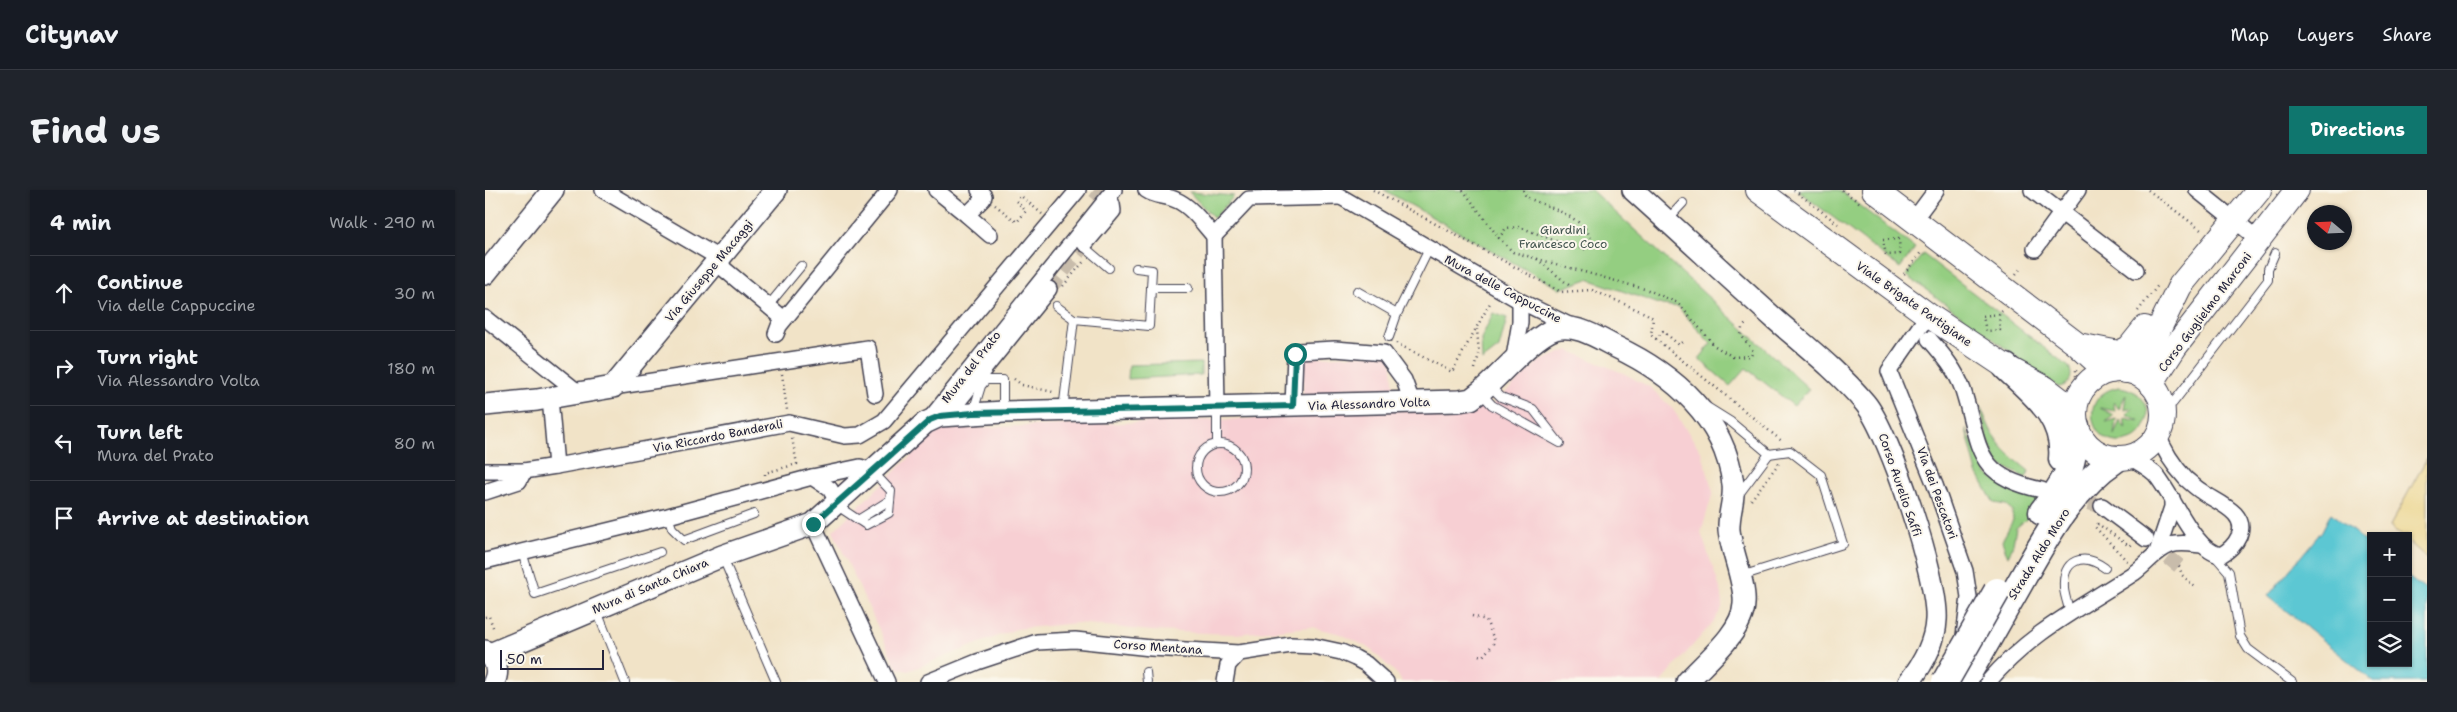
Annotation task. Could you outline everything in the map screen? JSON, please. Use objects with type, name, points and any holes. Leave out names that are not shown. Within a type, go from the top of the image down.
[{"type":"highway","points":[[2006,367],[2047,407],[2057,422],[2063,437],[2062,466],[2058,479],[2042,501]]},
{"type":"highway","name":"Strada Aldo Moro","points":[[1946,682],[1997,591],[2042,501],[2066,479],[2075,453],[2075,419]]},
{"type":"highway","name":"Strada Aldo Moro","points":[[1976,675],[2030,566],[2057,522],[2084,486],[2100,469],[2123,458]]},
{"type":"main road","name":"Viale Brigate Partigiane","points":[[1758,190],[1928,315],[2006,367],[2045,388],[2075,419]]},
{"type":"main road","name":"Corso Guglielmo Marconi","points":[[2118,371],[2139,359],[2154,339],[2180,286],[2259,190]]},
{"type":"main road","name":"Corso Guglielmo Marconi","points":[[2151,384],[2175,347],[2267,246],[2297,190]]},
{"type":"main road","points":[[1869,198],[1903,233],[2075,355],[2118,371],[2139,375],[2151,384],[2159,396],[2163,408],[2158,434],[2146,448],[2123,458],[2104,456],[2092,450],[2082,439],[2075,419],[2078,397],[2086,385],[2097,376],[2118,371]]},
{"type":"main road","points":[[2075,355],[2119,353],[2124,350],[2139,337],[2180,286]]},
{"type":"street","points":[[485,274],[553,190]]},
{"type":"street","points":[[603,190],[719,258],[725,269],[784,319]]},
{"type":"street","name":"Via Giuseppe Macaggi","points":[[613,387],[776,190]]},
{"type":"street","points":[[776,334],[784,319],[890,190]]},
{"type":"street","points":[[936,190],[990,235]]},
{"type":"street","points":[[967,215],[983,199],[984,196],[979,190]]},
{"type":"street","name":"Via Riccardo Banderali","points":[[485,471],[524,471],[556,466],[789,423],[845,436],[859,435],[884,421],[1078,190]]},
{"type":"street","name":"Corso Aurelio Saffi","points":[[1633,190],[1824,363],[1865,403],[1873,415],[1885,438],[1910,508],[1934,588],[1936,615],[1933,638],[1926,656],[1909,682]]},
{"type":"street","points":[[1903,233],[1936,190]]},
{"type":"street","points":[[2032,190],[2136,270]]},
{"type":"street","points":[[2035,249],[2078,190]]},
{"type":"street","points":[[2197,190],[2235,220]]},
{"type":"street","points":[[1150,192],[1176,199],[1214,236],[1217,408]]},
{"type":"street","name":"Mura delle Cappuccine","points":[[1214,236],[1249,199],[1335,194],[1520,300],[1625,351],[1669,377],[1696,402],[1725,450],[1731,469],[1733,501],[1729,515],[1729,530],[1745,604],[1740,620],[1732,634],[1687,682]]},
{"type":"street","points":[[1080,242],[1113,211],[1113,197]]},
{"type":"street","name":"Corso Guglielmo Marconi","points":[[2235,220],[2267,246]]},
{"type":"street","name":"Mura del Prato","points":[[813,524],[939,417],[1080,242]]},
{"type":"street","points":[[939,417],[1055,288]]},
{"type":"street","points":[[1513,363],[1520,322],[1520,300]]},
{"type":"street","name":"Via dei Pescatori","points":[[1928,315],[1889,371],[1935,485],[1965,571],[1969,596],[1964,642],[1946,682]]},
{"type":"street","points":[[485,318],[579,393]]},
{"type":"street","name":"Mura delle Cappuccine","points":[[1535,342],[1555,329],[1577,328]]},
{"type":"street","points":[[1929,339],[1952,366],[1962,390],[1973,430],[1985,462],[1995,473],[2042,501]]},
{"type":"street","name":"Via Alessandro Volta","points":[[939,417],[1003,412],[1459,401],[1471,399],[1481,382],[1513,363],[1535,342]]},
{"type":"street","points":[[485,405],[550,398],[868,348],[875,394]]},
{"type":"street","points":[[1293,406],[1295,354],[1297,351],[1335,349],[1384,353],[1403,380],[1412,402]]},
{"type":"street","points":[[642,352],[641,369],[659,381]]},
{"type":"street","points":[[550,398],[556,466]]},
{"type":"street","points":[[2123,458],[2143,464],[2154,474],[2172,498],[2201,545],[2214,554],[2221,555],[2230,551],[2241,533],[2240,522],[2235,513],[2226,505],[2200,491],[2172,464],[2158,434]]},
{"type":"street","points":[[485,561],[668,516],[812,477],[859,467],[873,472]]},
{"type":"street","points":[[485,492],[519,481],[524,471]]},
{"type":"street","points":[[812,477],[829,489],[837,504]]},
{"type":"street","points":[[2157,552],[2172,508],[2172,498]]},
{"type":"street","points":[[2102,506],[2146,539]]},
{"type":"street","points":[[813,524],[887,682]]},
{"type":"street","name":"Mura di Santa Chiara","points":[[487,652],[722,556],[813,524]]},
{"type":"street","points":[[1976,675],[2136,571],[2157,552],[2172,545],[2201,545]]},
{"type":"street","name":"Corso Mentana","points":[[928,682],[977,662],[1037,642],[1075,640],[1151,648],[1239,653],[1291,645],[1327,648],[1341,652],[1366,664],[1386,682]]},
{"type":"street","points":[[487,652],[497,669],[494,682]]},
{"type":"street","points":[[1225,682],[1229,665],[1239,653]]},
{"type":"lane","points":[[1667,220],[1683,203]]},
{"type":"lane","points":[[1080,242],[1109,268]]},
{"type":"lane","points":[[2163,408],[2173,403],[2268,280],[2267,246]]},
{"type":"lane","name":"Mura delle Cappuccine","points":[[1389,337],[1397,314],[1429,249]]},
{"type":"lane","points":[[768,306],[801,266]]},
{"type":"lane","points":[[1056,306],[1074,319],[1149,326],[1152,270],[1136,268]]},
{"type":"lane","points":[[1151,288],[1188,288]]},
{"type":"lane","points":[[1357,291],[1397,314]]},
{"type":"lane","points":[[1062,412],[1074,319]]},
{"type":"lane","points":[[973,413],[981,386],[986,380],[993,378],[1003,380],[1003,412]]},
{"type":"lane","points":[[1481,382],[1501,397],[1533,409],[1560,443],[1492,405],[1481,382]]},
{"type":"lane","name":"Mura delle Cappuccine","points":[[1696,402],[1731,422],[1769,454]]},
{"type":"lane","points":[[1217,408],[1217,444]]},
{"type":"lane","points":[[1217,444],[1234,448],[1241,456],[1244,464],[1240,482],[1224,492],[1206,488],[1200,481],[1197,472],[1197,462],[1201,454],[1217,444]]},
{"type":"lane","points":[[1733,501],[1769,454],[1790,451],[1821,475],[1843,544],[1739,576]]},
{"type":"lane","points":[[837,504],[866,525],[889,513],[891,491],[873,472]]},
{"type":"lane","points":[[668,516],[671,528],[684,540],[754,514]]},
{"type":"lane","points":[[522,552],[535,594],[660,552]]},
{"type":"lane","points":[[2214,554],[2229,572],[2240,636],[2248,649],[2292,682]]},
{"type":"lane","points":[[722,556],[776,682]]},
{"type":"lane","points":[[2070,613],[2064,589],[2066,574],[2073,563],[2081,558],[2089,559],[2105,568]]},
{"type":"lane","points":[[596,609],[625,682]]},
{"type":"lane","points":[[1146,672],[1147,682]]},
{"type":"path","points":[[1463,190],[1499,238],[1513,252],[1649,290],[1678,303],[1715,346],[1733,357],[1751,356],[1753,351],[1741,335],[1742,328],[1748,322]]},
{"type":"path","points":[[1499,238],[1506,228],[1520,226],[1576,249],[1585,249],[1592,242],[1589,231],[1573,218],[1526,197],[1523,190]]},
{"type":"path","points":[[1794,190],[1839,224]]},
{"type":"path","points":[[1842,190],[1869,198]]},
{"type":"path","points":[[2148,190],[2201,230]]},
{"type":"path","points":[[994,204],[1017,222],[1026,211],[1015,201],[1021,196],[1050,222]]},
{"type":"path","points":[[1884,259],[1886,255],[1883,240],[1903,233],[1900,254],[1886,255]]},
{"type":"path","points":[[1915,245],[1929,256]]},
{"type":"path","points":[[1897,269],[1904,274],[1922,250]]},
{"type":"path","points":[[1535,258],[1570,286]]},
{"type":"path","points":[[1055,288],[1085,260]]},
{"type":"path","points":[[2016,274],[2020,269]]},
{"type":"path","points":[[1389,337],[1423,359],[1452,372],[1490,304]]},
{"type":"path","points":[[1994,306],[2009,317]]},
{"type":"path","points":[[1999,314],[1983,316],[1987,331],[2001,330],[1999,314],[2001,311]]},
{"type":"path","points":[[1477,329],[1481,382]]},
{"type":"path","points":[[1656,339],[1663,331],[1679,345],[1682,342]]},
{"type":"path","points":[[2069,388],[2073,384],[2077,373],[2075,355]]},
{"type":"path","points":[[766,479],[765,473],[797,464],[781,369]]},
{"type":"path","points":[[1009,376],[1022,385],[1053,392]]},
{"type":"path","points":[[2125,538],[2131,544],[2129,546],[2098,524],[2095,527],[2136,571]]},
{"type":"path","points":[[2179,566],[2182,575],[2196,588]]},
{"type":"path","points":[[1472,616],[1486,620],[1495,642],[1483,656],[1478,655],[1479,653]]},
{"type":"path","points":[[487,617],[494,630]]},
{"type":"shaded area","points":[[1568,350],[1625,374],[1651,388],[1672,408],[1702,453],[1713,492],[1701,533],[1722,594],[1722,608],[1714,621],[1661,682],[1402,682],[1397,674],[1369,648],[1341,634],[1311,627],[1235,634],[1151,631],[1078,623],[1016,629],[908,671],[897,668],[833,531],[939,429],[1303,417],[1303,358],[1391,353],[1395,410],[1492,405],[1538,362]]},
{"type":"green space","name":"Giardini Francesco Coco","points":[[1384,190],[1591,190],[1809,389],[1794,406],[1746,368],[1730,386],[1699,359],[1711,344],[1678,307],[1662,305],[1588,279],[1560,289]]},
{"type":"green space","points":[[1797,190],[1839,190],[1915,248],[1900,268]]},
{"type":"green space","points":[[1189,192],[1234,196],[1214,218]]},
{"type":"green space","points":[[1923,254],[2069,367],[2071,377],[2068,383],[2058,387],[1906,275]]},
{"type":"green space","points":[[1493,313],[1507,318],[1499,348],[1482,361],[1481,339]]},
{"type":"green space","points":[[1201,363],[1201,375],[1128,379],[1129,365]]},
{"type":"green space","points":[[2119,387],[2126,388],[2138,394],[2146,404],[2148,417],[2146,424],[2135,438],[2117,442],[2106,439],[2098,431],[2093,422],[2093,411],[2096,401],[2105,392]],"holes":[[[2126,394],[2124,410],[2134,408],[2126,414],[2140,421],[2124,418],[2126,429],[2120,420],[2114,435],[2116,419],[2106,422],[2114,415],[2100,408],[2115,411],[2113,401],[2119,409]]]},
{"type":"green space","points":[[1980,405],[1989,427],[2004,449],[2029,471],[2026,478],[1997,463],[1987,437]]},
{"type":"green space","points":[[1966,429],[1987,474],[2003,485],[2043,496],[2031,515],[2016,528],[2008,557],[2002,541],[2013,520],[2012,510],[2006,505],[1994,503],[1977,473]]},
{"type":"sand","points":[[2427,458],[2427,558],[2412,545],[2412,532],[2397,532],[2390,526]]},
{"type":"water","points":[[2331,513],[2367,543],[2367,667],[2412,667],[2412,580],[2427,591],[2427,682],[2374,682],[2268,596],[2322,531]]},
{"type":"tunnel","points":[[1094,190],[1112,204]]},
{"type":"tunnel","points":[[1049,289],[1085,244]]},
{"type":"tunnel","points":[[2067,497],[2102,506]]},
{"type":"tunnel","points":[[2151,543],[2179,566]]},
{"type":"route","points":[[813,524],[873,472],[925,423],[940,416],[973,413],[1293,406],[1295,354]]}]
